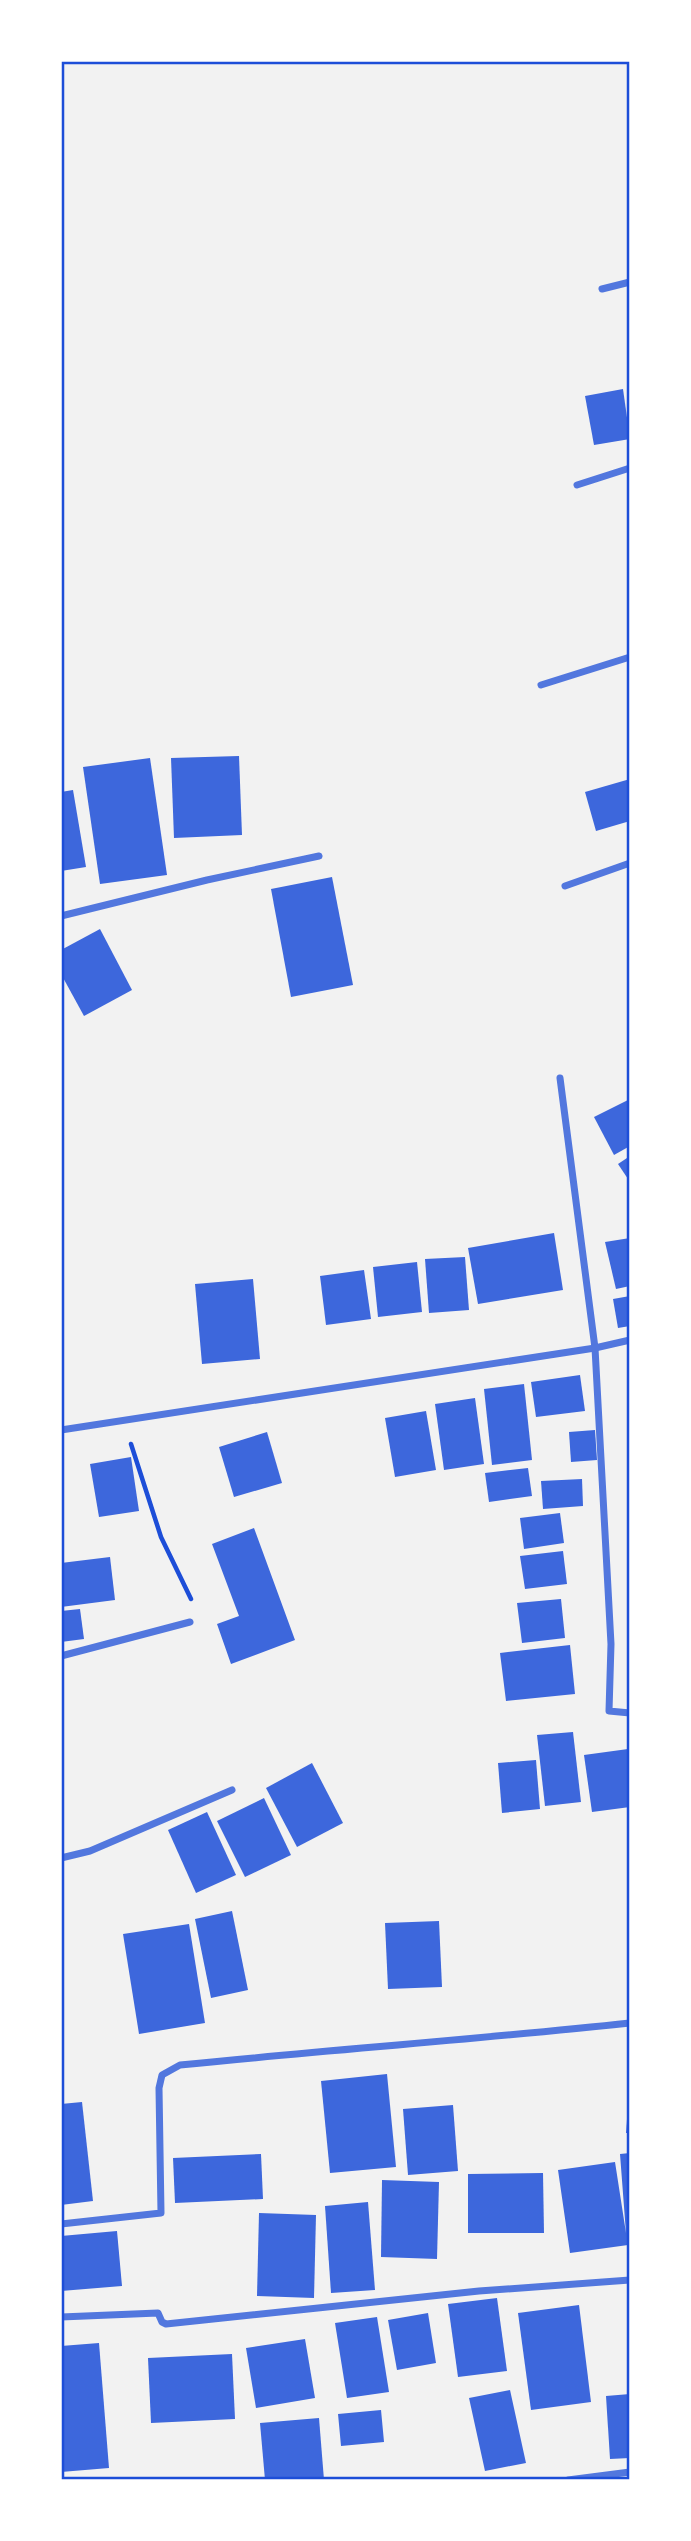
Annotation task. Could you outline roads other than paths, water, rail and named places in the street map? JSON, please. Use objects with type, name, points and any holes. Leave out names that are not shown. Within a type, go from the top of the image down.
[{"type":"street","points":[[602,289],[630,282]]},
{"type":"street","points":[[577,485],[630,468]]},
{"type":"street","points":[[541,685],[630,657]]},
{"type":"street","points":[[61,916],[319,856]]},
{"type":"street","points":[[565,886],[630,863]]},
{"type":"street","points":[[560,1078],[595,1348],[611,1644],[609,1711],[630,1713]]},
{"type":"street","points":[[61,1430],[595,1348],[630,1340]]},
{"type":"street","points":[[61,1656],[190,1622]]},
{"type":"street","points":[[61,1858],[90,1851],[232,1790]]},
{"type":"street","points":[[61,2224],[161,2213],[159,2088],[162,2074],[180,2065],[630,2023]]},
{"type":"street","points":[[61,2317],[158,2312],[162,2322],[166,2324],[479,2291],[630,2280]]},
{"type":"street","points":[[568,2480],[630,2472]]}]
